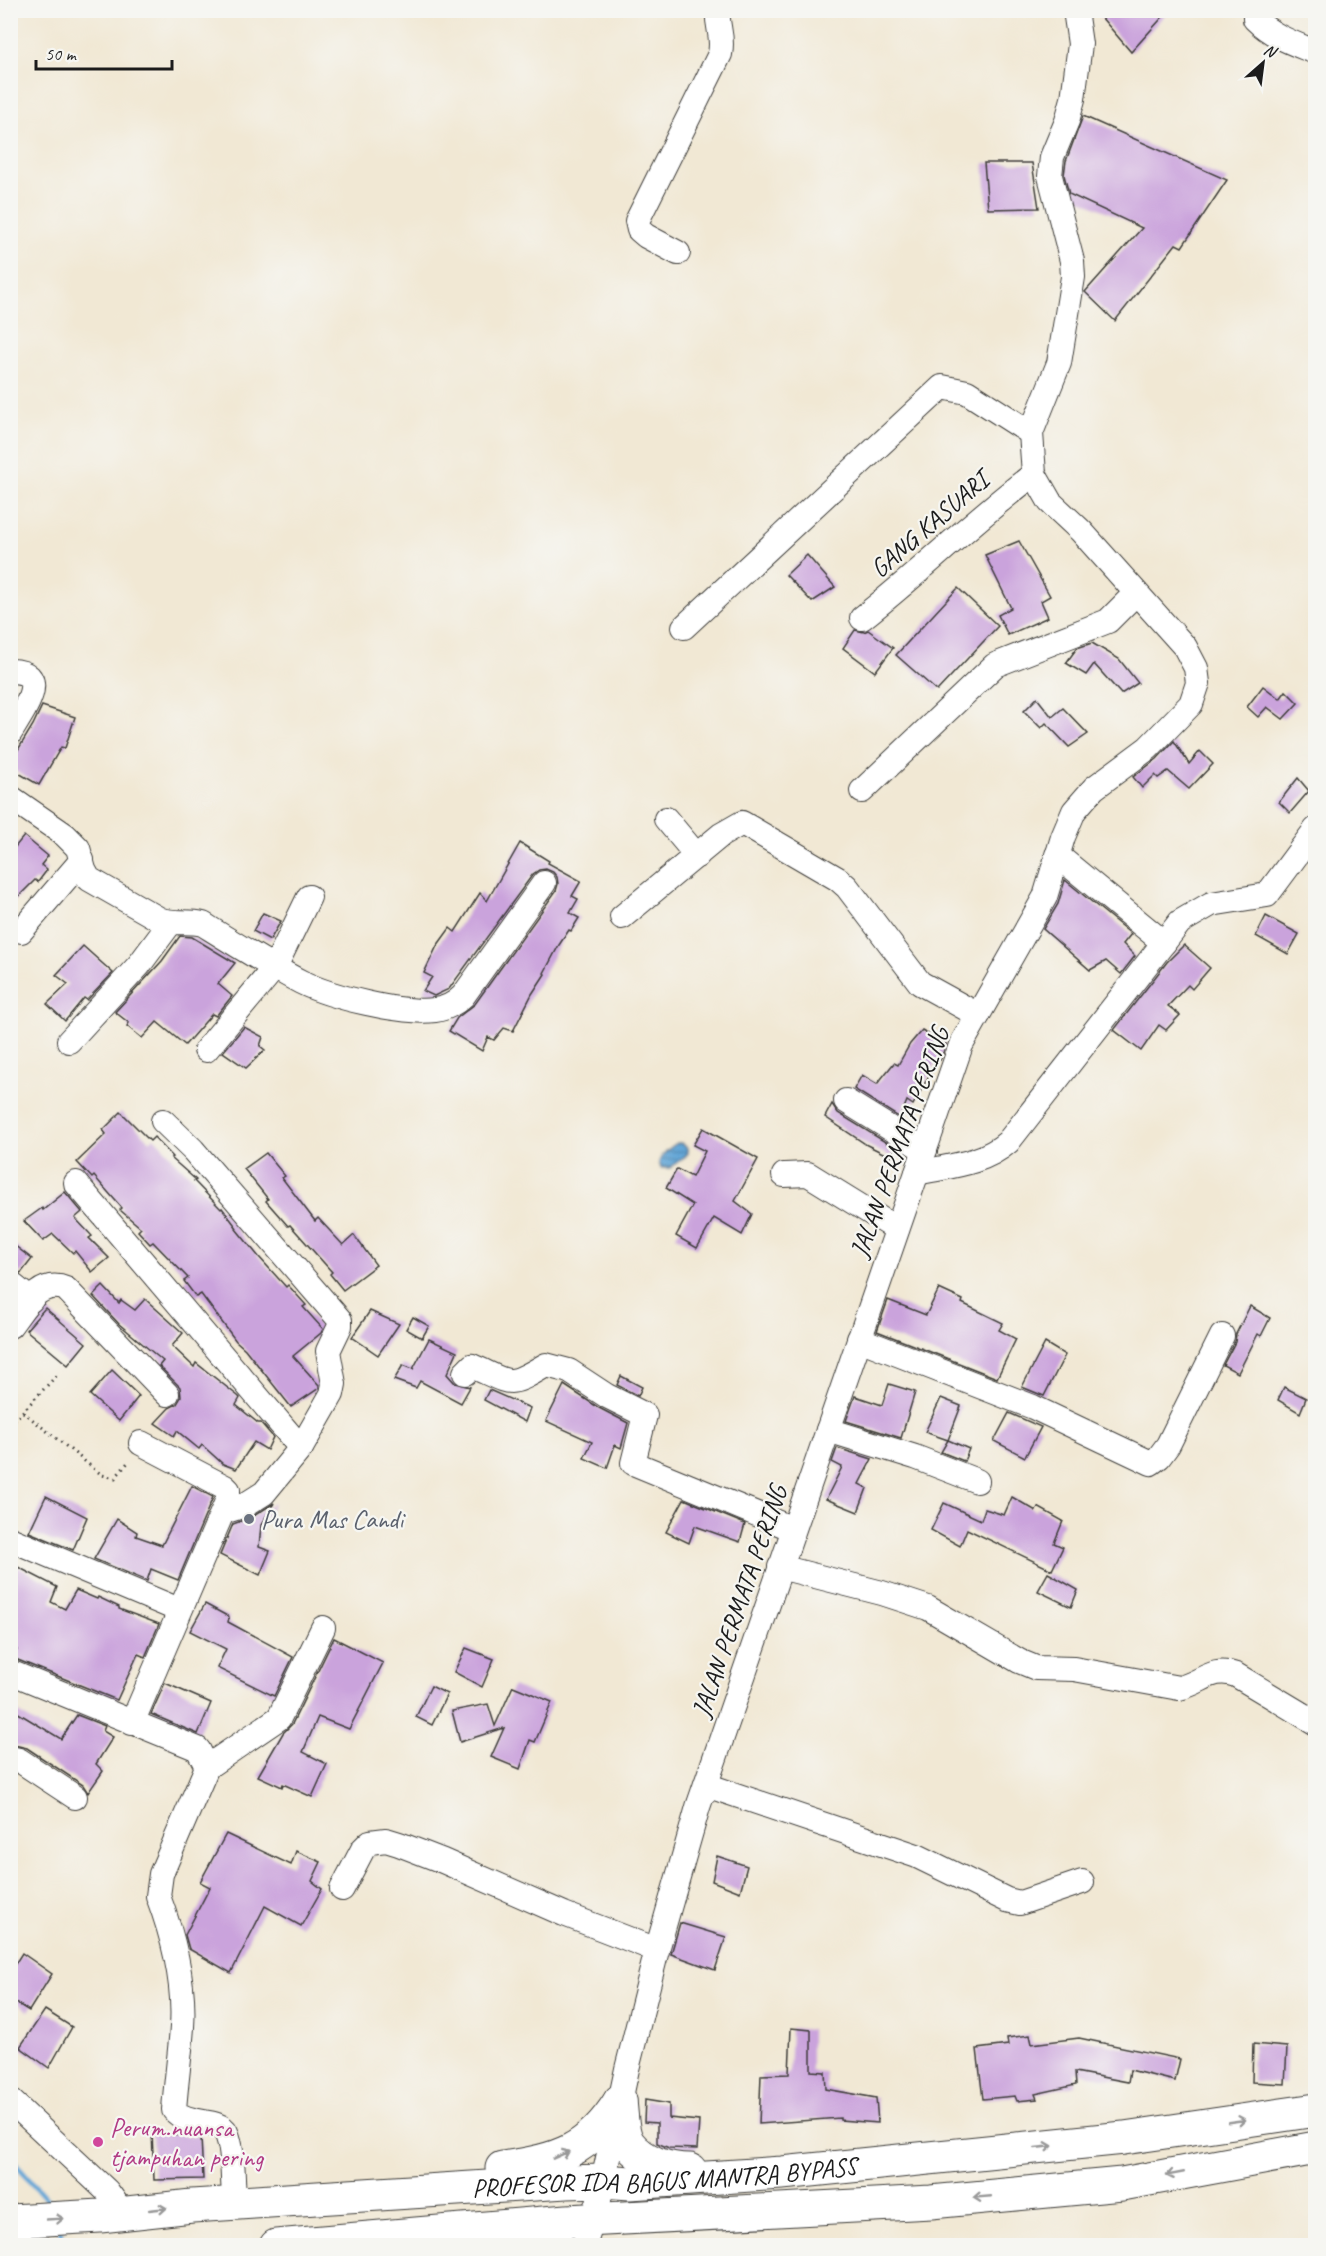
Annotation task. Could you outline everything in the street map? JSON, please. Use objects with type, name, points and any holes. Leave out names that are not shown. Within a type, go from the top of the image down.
[{"type":"highway","points":[[192,2206],[234,2194],[411,2180],[554,2159],[579,2147],[591,2138],[620,2102]]},
{"type":"highway","points":[[620,2102],[624,2132],[629,2144],[647,2159],[677,2170],[703,2170],[964,2149],[1010,2150]]},
{"type":"highway","name":"PROFESOR IDA BAGUS MANTRA BYPASS","points":[[10,2222],[192,2206],[604,2181],[630,2183],[782,2173],[1124,2138],[1316,2110]]},
{"type":"highway","points":[[593,2237],[622,2237],[645,2232],[889,2211],[931,2202],[1122,2184],[1316,2148]]},
{"type":"highway","name":"PROFESOR IDA BAGUS MANTRA BYPASS","points":[[276,2246],[567,2221],[593,2237]]},
{"type":"highway","points":[[384,2246],[526,2238],[544,2241],[554,2246]]},
{"type":"street","points":[[678,254],[646,236],[639,230],[637,221],[720,54],[723,41],[717,19],[718,10]]},
{"type":"street","name":"JALAN PERMATA PERING","points":[[593,2237],[620,2102],[657,1950],[706,1785],[961,1044],[1045,897],[1057,855],[1074,811],[1094,788],[1148,748],[1172,725],[1191,704],[1196,693],[1198,683],[1196,668],[1185,647],[1081,531],[1050,502],[1034,474],[1031,433],[1059,363],[1073,277],[1072,261],[1050,176],[1052,157],[1067,121],[1073,99],[1080,44],[1075,10]]},
{"type":"street","points":[[1255,10],[1255,19],[1268,29],[1283,39],[1315,52]]},
{"type":"street","points":[[684,627],[942,387],[967,392],[1031,433]]},
{"type":"street","name":"GANG KASUARI","points":[[862,618],[901,587],[992,505],[1034,474]]},
{"type":"street","points":[[862,791],[994,665],[1107,621],[1136,593]]},
{"type":"street","points":[[10,671],[24,672],[33,682],[33,691],[10,733]]},
{"type":"street","points":[[10,797],[65,835],[78,848],[89,879],[159,920],[190,921],[203,924],[303,983],[342,998],[393,1008],[435,1010],[456,1003],[464,996],[544,883]]},
{"type":"street","points":[[666,819],[697,856]]},
{"type":"street","points":[[622,917],[721,835],[742,823],[838,879],[847,887],[920,983],[978,1015]]},
{"type":"street","points":[[917,1173],[984,1158],[999,1150],[1008,1142],[1180,922],[1211,904],[1267,895],[1316,830]]},
{"type":"street","points":[[1057,855],[1164,943]]},
{"type":"street","points":[[21,931],[82,860]]},
{"type":"street","points":[[206,1050],[274,967],[309,897]]},
{"type":"street","points":[[69,1041],[140,965],[171,922]]},
{"type":"street","points":[[846,1101],[925,1150]]},
{"type":"street","points":[[163,1120],[193,1150],[340,1320],[340,1326],[328,1351],[334,1384],[332,1394],[301,1448],[264,1493],[245,1505],[223,1512]]},
{"type":"street","points":[[784,1175],[808,1174],[897,1229]]},
{"type":"street","points":[[76,1183],[301,1448]]},
{"type":"street","points":[[10,1283],[31,1300]]},
{"type":"street","points":[[10,1326],[37,1292],[51,1286],[61,1287],[70,1293],[167,1394]]},
{"type":"street","points":[[859,1339],[1033,1407],[1151,1463],[1159,1457],[1167,1445],[1222,1336]]},
{"type":"street","points":[[465,1372],[472,1366],[510,1383],[520,1381],[546,1365],[569,1371],[606,1396],[645,1415],[633,1463],[794,1529]]},
{"type":"street","points":[[828,1430],[915,1457],[977,1481]]},
{"type":"street","points":[[132,1723],[228,1498],[228,1490],[225,1487],[141,1443]]},
{"type":"street","points":[[10,1539],[179,1610]]},
{"type":"street","points":[[780,1567],[882,1593],[927,1608],[1019,1661],[1036,1668],[1074,1670],[1179,1688],[1192,1685],[1212,1673],[1227,1672],[1236,1675],[1316,1723]]},
{"type":"street","points":[[234,2194],[230,2151],[225,2132],[219,2126],[181,2117],[174,2110],[176,2068],[182,2026],[181,1995],[177,1959],[159,1896],[161,1874],[207,1767],[279,1718],[322,1628]]},
{"type":"street","points":[[10,1672],[198,1749],[207,1767]]},
{"type":"street","points":[[10,1758],[19,1760],[75,1797]]},
{"type":"street","points":[[706,1785],[917,1856],[1007,1900],[1020,1903],[1082,1882]]},
{"type":"street","points":[[342,1889],[369,1842],[386,1840],[443,1861],[564,1914],[657,1950]]},
{"type":"street","points":[[10,2100],[107,2191],[111,2214]]},
{"type":"path","points":[[10,1425],[59,1373]]},
{"type":"path","points":[[23,1412],[102,1475],[109,1478],[115,1478],[122,1471],[141,1443]]},
{"type":"water","points":[[677,1143],[687,1148],[688,1153],[671,1168],[661,1168],[659,1162],[662,1156]]},
{"type":"building","points":[[1095,10],[1169,10],[1131,52]]},
{"type":"building","points":[[1083,116],[1227,180],[1182,247],[1176,244],[1115,321],[1085,292],[1142,228],[1069,194],[1064,175],[1066,161]]},
{"type":"building","points":[[984,163],[1032,163],[1039,208],[988,209]]},
{"type":"building","points":[[1019,541],[1050,596],[1041,601],[1048,617],[1008,635],[998,615],[1011,608],[985,555]]},
{"type":"building","points":[[807,555],[835,587],[812,602],[786,575]]},
{"type":"building","points":[[958,588],[998,626],[937,691],[896,655]]},
{"type":"building","points":[[855,630],[864,632],[868,630],[893,648],[875,672],[843,648]]},
{"type":"building","points":[[1092,643],[1119,659],[1138,683],[1121,694],[1094,664],[1086,675],[1066,663],[1077,648]]},
{"type":"building","points":[[1263,686],[1280,699],[1286,691],[1298,703],[1283,719],[1267,707],[1258,717],[1247,707]]},
{"type":"building","points":[[1037,698],[1052,717],[1063,708],[1088,734],[1069,747],[1046,723],[1041,728],[1024,711]]},
{"type":"building","points":[[42,706],[75,717],[65,748],[61,747],[39,785],[10,768],[10,763]]},
{"type":"building","points":[[1174,741],[1189,764],[1200,751],[1213,764],[1189,789],[1168,771],[1158,778],[1155,775],[1142,788],[1133,777],[1157,759]]},
{"type":"building","points":[[1298,778],[1309,791],[1290,813],[1279,802]]},
{"type":"building","points":[[24,836],[48,856],[41,865],[47,870],[38,882],[35,880],[10,905],[10,853]]},
{"type":"building","points":[[520,843],[549,861],[548,863],[581,881],[572,896],[578,899],[570,913],[579,918],[559,945],[513,1031],[504,1028],[494,1040],[488,1037],[482,1051],[449,1031],[457,1018],[475,1004],[556,891],[557,877],[546,869],[533,874],[449,989],[434,996],[423,991],[432,977],[424,973],[437,946],[450,928],[455,932],[480,893],[487,901]]},
{"type":"building","points":[[1065,880],[1131,934],[1123,944],[1135,956],[1121,974],[1106,961],[1090,970],[1043,929],[1058,904]]},
{"type":"building","points":[[263,913],[281,921],[270,940],[253,931]]},
{"type":"building","points":[[1266,916],[1299,934],[1288,954],[1256,936]]},
{"type":"building","points":[[180,936],[192,937],[235,963],[218,984],[232,996],[216,1016],[212,1014],[185,1045],[157,1022],[142,1038],[115,1012],[162,961]]},
{"type":"building","points":[[1184,945],[1210,968],[1192,989],[1188,985],[1168,1006],[1180,1015],[1166,1030],[1159,1025],[1141,1051],[1114,1030],[1167,962]]},
{"type":"building","points":[[83,946],[113,973],[87,1000],[84,998],[65,1021],[47,1004],[68,984],[56,975]]},
{"type":"building","points":[[244,1027],[263,1037],[260,1046],[265,1050],[246,1068],[223,1052]]},
{"type":"building","points":[[922,1030],[946,1044],[940,1060],[938,1059],[913,1105],[907,1101],[900,1118],[854,1089],[862,1075],[877,1084],[894,1063],[898,1065],[910,1044]]},
{"type":"building","points":[[832,1104],[838,1113],[895,1148],[891,1157],[867,1145],[825,1117]]},
{"type":"building","points":[[121,1112],[150,1141],[154,1137],[173,1157],[171,1158],[196,1180],[194,1181],[222,1208],[259,1257],[306,1305],[303,1307],[323,1329],[293,1356],[319,1385],[319,1388],[291,1407],[236,1341],[201,1294],[196,1297],[184,1281],[188,1278],[153,1242],[150,1244],[138,1231],[141,1228],[120,1210],[122,1208],[94,1176],[92,1178],[77,1162],[106,1134],[103,1130]]},
{"type":"building","points":[[703,1128],[758,1159],[735,1201],[752,1214],[742,1235],[714,1218],[697,1248],[676,1236],[693,1205],[666,1188],[677,1169],[692,1177],[705,1151],[693,1145]]},
{"type":"building","points":[[266,1153],[285,1176],[282,1178],[315,1221],[318,1218],[343,1245],[354,1235],[376,1265],[343,1290],[330,1274],[332,1272],[266,1201],[268,1199],[244,1169]]},
{"type":"building","points":[[65,1192],[82,1212],[75,1218],[92,1236],[89,1238],[109,1258],[92,1272],[75,1251],[73,1253],[53,1234],[43,1241],[24,1221],[42,1208],[43,1210]]},
{"type":"building","points":[[10,1242],[32,1259],[21,1273],[10,1269]]},
{"type":"building","points":[[103,1286],[119,1303],[121,1300],[135,1310],[145,1299],[183,1333],[172,1346],[194,1367],[196,1363],[240,1398],[236,1405],[261,1423],[273,1437],[267,1450],[254,1442],[236,1469],[223,1464],[202,1445],[199,1449],[177,1431],[174,1436],[155,1423],[169,1408],[177,1404],[181,1397],[180,1387],[159,1366],[163,1361],[119,1324],[93,1296]]},
{"type":"building","points":[[939,1289],[1003,1323],[999,1330],[1016,1339],[997,1378],[877,1331],[888,1300],[926,1315]]},
{"type":"building","points":[[1250,1306],[1270,1318],[1261,1336],[1258,1334],[1238,1373],[1223,1365]]},
{"type":"building","points":[[45,1308],[86,1343],[68,1365],[26,1330]]},
{"type":"building","points":[[370,1311],[399,1324],[378,1355],[352,1337]]},
{"type":"building","points":[[413,1317],[429,1326],[422,1338],[406,1329]]},
{"type":"building","points":[[429,1339],[457,1352],[447,1374],[455,1383],[470,1387],[461,1403],[420,1381],[416,1388],[394,1380],[403,1365],[413,1369]]},
{"type":"building","points":[[1045,1343],[1065,1355],[1044,1396],[1022,1387]]},
{"type":"building","points":[[112,1370],[139,1396],[119,1421],[90,1395]]},
{"type":"building","points":[[621,1376],[642,1387],[638,1396],[617,1385]]},
{"type":"building","points":[[889,1384],[915,1392],[901,1438],[846,1421],[855,1396],[882,1405]]},
{"type":"building","points":[[564,1385],[599,1408],[628,1423],[621,1448],[615,1445],[607,1468],[584,1458],[592,1442],[546,1421]]},
{"type":"building","points":[[1284,1387],[1306,1398],[1300,1413],[1278,1400]]},
{"type":"building","points":[[489,1390],[530,1408],[525,1422],[484,1400]]},
{"type":"building","points":[[941,1398],[961,1406],[948,1440],[925,1432]]},
{"type":"building","points":[[1009,1413],[1041,1427],[1025,1457],[994,1441]]},
{"type":"building","points":[[948,1440],[969,1449],[964,1461],[941,1452]]},
{"type":"building","points":[[837,1448],[872,1459],[859,1484],[867,1488],[858,1512],[826,1499],[842,1467],[832,1462]]},
{"type":"building","points":[[192,1486],[213,1497],[178,1580],[151,1569],[147,1581],[94,1559],[117,1519],[137,1532],[136,1536],[162,1545]]},
{"type":"building","points":[[46,1496],[87,1517],[73,1550],[29,1532]]},
{"type":"building","points":[[1012,1497],[1036,1511],[1038,1507],[1063,1521],[1054,1543],[1063,1547],[1052,1570],[967,1529],[960,1546],[931,1530],[944,1503],[981,1520],[985,1509],[1004,1515]]},
{"type":"building","points":[[684,1499],[745,1524],[740,1542],[695,1526],[689,1543],[666,1532]]},
{"type":"building","points":[[274,1503],[261,1525],[259,1547],[270,1551],[260,1575],[220,1555],[233,1524],[252,1517]]},
{"type":"building","points":[[10,1563],[57,1587],[51,1602],[65,1609],[76,1590],[97,1599],[98,1597],[119,1609],[159,1624],[145,1657],[138,1654],[117,1700],[13,1658],[17,1650],[10,1647]]},
{"type":"building","points":[[1048,1573],[1078,1590],[1071,1607],[1038,1591]]},
{"type":"building","points":[[205,1604],[229,1617],[228,1622],[293,1657],[274,1696],[217,1668],[226,1649],[190,1631]]},
{"type":"building","points":[[334,1638],[383,1663],[349,1729],[318,1717],[303,1752],[327,1764],[312,1797],[258,1776],[283,1733],[292,1724]]},
{"type":"building","points":[[466,1648],[494,1659],[482,1687],[454,1672]]},
{"type":"building","points":[[165,1683],[211,1703],[198,1734],[151,1714]]},
{"type":"building","points":[[431,1686],[447,1694],[432,1725],[416,1717]]},
{"type":"building","points":[[513,1686],[552,1702],[535,1742],[530,1740],[520,1769],[491,1757],[504,1728],[460,1742],[452,1711],[488,1704],[495,1726]]},
{"type":"building","points":[[10,1708],[61,1739],[77,1715],[105,1726],[103,1731],[113,1737],[96,1764],[103,1771],[88,1793],[83,1785],[27,1748],[10,1744]]},
{"type":"building","points":[[226,1834],[291,1865],[296,1851],[321,1862],[312,1881],[322,1889],[301,1926],[265,1906],[231,1973],[189,1949],[185,1935],[210,1887],[200,1882]]},
{"type":"building","points":[[717,1856],[747,1866],[740,1892],[712,1881]]},
{"type":"building","points":[[680,1923],[726,1937],[715,1970],[671,1954]]},
{"type":"building","points":[[22,1953],[52,1974],[29,2011],[10,1999],[10,1972]]},
{"type":"building","points":[[45,2010],[72,2027],[49,2068],[20,2047]]},
{"type":"building","points":[[791,2028],[811,2030],[811,2071],[825,2072],[826,2089],[876,2098],[878,2123],[840,2120],[840,2118],[759,2124],[761,2075],[789,2074]]},
{"type":"building","points":[[1030,2035],[1032,2044],[1079,2038],[1180,2059],[1175,2081],[1130,2070],[1128,2082],[1075,2072],[1076,2085],[1035,2094],[1037,2099],[1017,2101],[1015,2096],[983,2099],[977,2049],[1008,2045],[1007,2038]]},
{"type":"building","points":[[1253,2044],[1287,2047],[1285,2084],[1252,2082]]},
{"type":"building","points":[[645,2100],[669,2104],[669,2118],[699,2121],[697,2149],[669,2148],[657,2143],[657,2123],[644,2122]]},
{"type":"building","points":[[152,2132],[201,2137],[203,2179],[154,2180]]},
{"type":"waterway","points":[[10,2158],[51,2207]]},
{"type":"waterway","points":[[60,2230],[66,2246]]},
{"type":"place","name":"Pura Mas Candi","points":[[249,1519]]},
{"type":"place","name":"Perum.nuansa tjampuhan pering","points":[[98,2142]]}]
